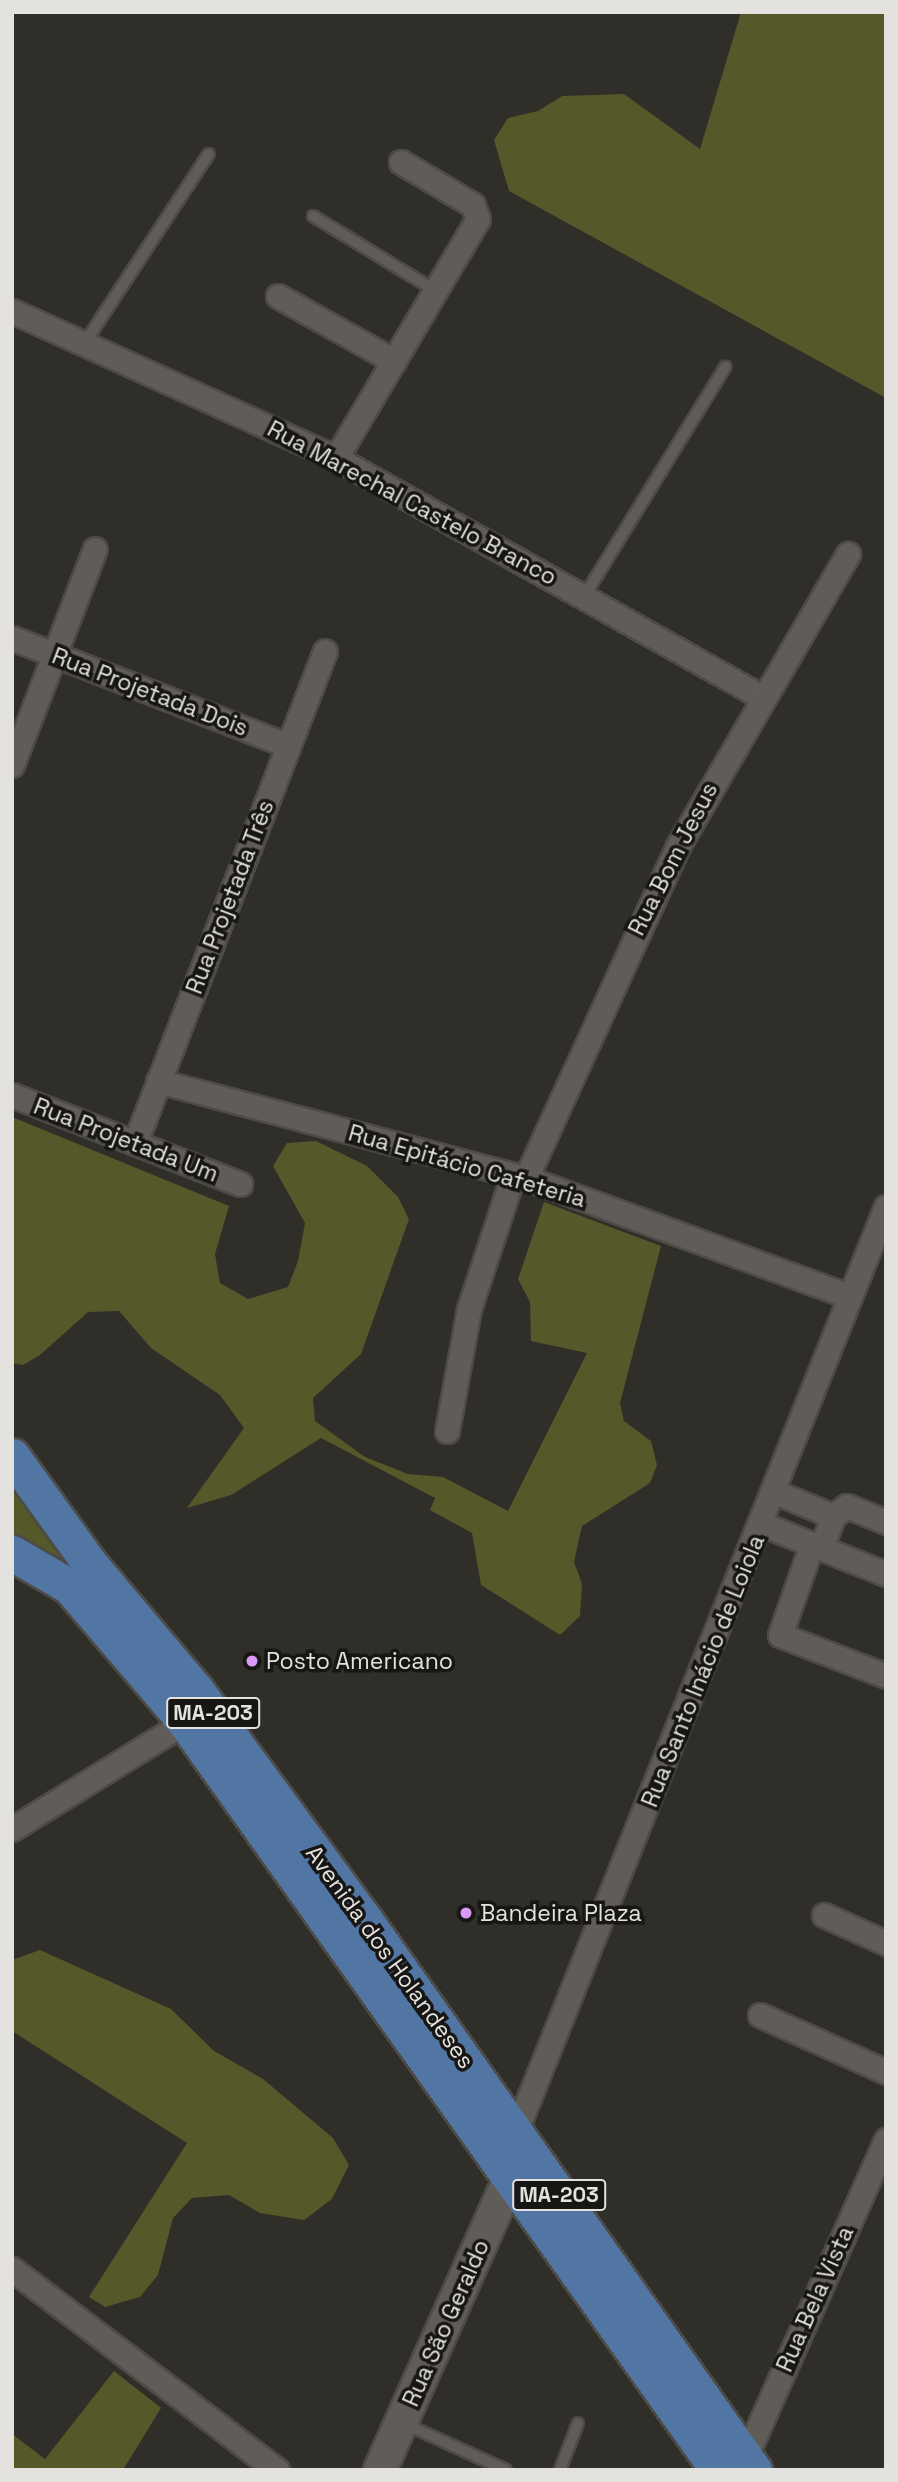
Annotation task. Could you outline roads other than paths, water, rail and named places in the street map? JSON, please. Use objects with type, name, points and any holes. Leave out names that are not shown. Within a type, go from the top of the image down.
[{"type":"main road","name":"Avenida dos Holandeses","points":[[12,1457],[90,1564],[196,1690],[515,2133],[739,2466]]},
{"type":"main road","name":"Avenida dos Holandeses","points":[[12,1553],[69,1586],[185,1722],[511,2176],[739,2466]]},
{"type":"street","points":[[336,458],[436,291],[478,210],[401,162]]},
{"type":"street","points":[[278,296],[394,361]]},
{"type":"street","name":"Rua Marechal Castelo Branco","points":[[12,311],[336,458],[585,595],[763,698]]},
{"type":"street","points":[[12,765],[94,549]]},
{"type":"street","name":"Rua Bom Jesus","points":[[447,1431],[469,1309],[520,1177],[636,928],[763,698],[848,554]]},
{"type":"street","name":"Rua Projetada Dois","points":[[12,638],[289,746]]},
{"type":"street","name":"Rua Projetada Três","points":[[135,1143],[325,651]]},
{"type":"street","name":"Rua Epitácio Cafeteria","points":[[158,1081],[520,1177],[849,1296]]},
{"type":"street","name":"Rua Projetada Um","points":[[12,1095],[240,1184]]},
{"type":"street","name":"Rua Santo Inácio de Loiola","points":[[515,2133],[775,1492],[849,1296],[886,1207]]},
{"type":"street","points":[[775,1492],[833,1516]]},
{"type":"street","points":[[886,1522],[847,1506],[833,1516],[816,1546],[780,1635],[886,1676]]},
{"type":"street","points":[[762,1524],[886,1574]]},
{"type":"street","points":[[12,1829],[185,1722]]},
{"type":"street","points":[[824,1915],[886,1943]]},
{"type":"street","points":[[760,2015],[886,2073]]},
{"type":"street","name":"Rua Bela Vista","points":[[739,2466],[886,2140]]},
{"type":"street","name":"Rua São Geraldo","points":[[380,2470],[511,2176]]},
{"type":"street","points":[[12,2269],[277,2470]]},
{"type":"lane","points":[[84,344],[209,154]]},
{"type":"lane","points":[[313,216],[436,291]]},
{"type":"lane","points":[[585,595],[725,367]]},
{"type":"lane","points":[[401,2422],[506,2470]]},
{"type":"lane","points":[[560,2470],[579,2423]]},
{"type":"place","name":"Posto Americano","points":[[252,1661]]},
{"type":"place","name":"Bandeira Plaza","points":[[466,1913]]}]
